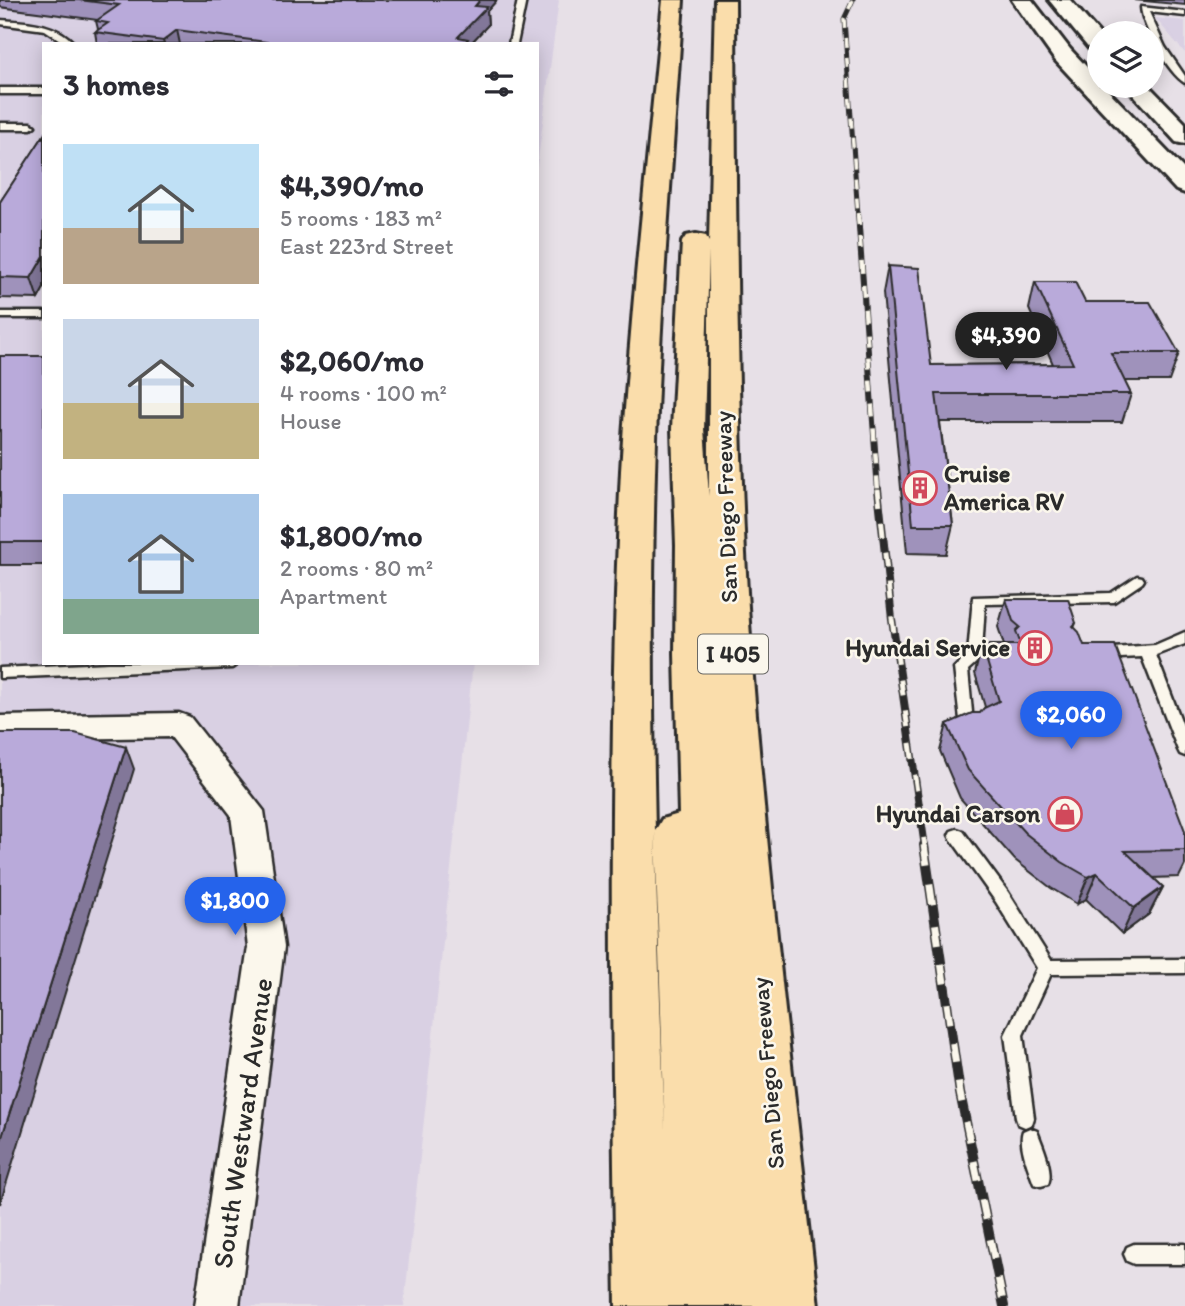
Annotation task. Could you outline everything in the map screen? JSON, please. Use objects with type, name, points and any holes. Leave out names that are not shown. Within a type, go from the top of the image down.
[{"type":"highway","points":[[644,1306],[634,794],[635,549],[641,409],[673,0]]},
{"type":"highway","points":[[693,0],[671,437],[671,544],[672,720],[699,1306]]},
{"type":"highway","points":[[705,0],[688,429],[694,545],[694,654],[701,817],[735,1306]]},
{"type":"highway","name":"San Diego Freeway","points":[[725,0],[722,395],[729,595],[748,859],[790,1306]]},
{"type":"main road","points":[[1021,0],[1062,54],[1185,185]]},
{"type":"main road","points":[[1059,0],[1087,33]]},
{"type":"main road","points":[[1148,98],[1185,137]]},
{"type":"street","name":"South Westward Avenue","points":[[0,728],[179,724],[247,811],[266,947],[217,1306]]},
{"type":"lane","points":[[513,42],[522,0]]},
{"type":"lane","points":[[1183,77],[1168,62],[1152,32],[1144,9],[1185,14]]},
{"type":"lane","points":[[0,22],[46,27],[62,33],[69,42]]},
{"type":"lane","points":[[0,91],[42,91]]},
{"type":"lane","points":[[0,126],[31,127]]},
{"type":"lane","points":[[0,315],[42,315]]},
{"type":"lane","points":[[975,656],[978,600],[1114,597],[1137,580]]},
{"type":"lane","points":[[1085,654],[1147,651],[1175,645],[1185,637]]},
{"type":"lane","points":[[1147,651],[1185,750]]},
{"type":"lane","points":[[967,734],[961,667],[975,656],[1002,655]]},
{"type":"lane","points":[[0,673],[186,665]]},
{"type":"lane","points":[[957,835],[1002,897],[1046,967]]},
{"type":"lane","points":[[1046,967],[1185,966]]},
{"type":"lane","points":[[1041,1177],[1027,1128],[1014,1035],[1046,967]]},
{"type":"lane","points":[[1134,1254],[1185,1254]]},
{"type":"shaded area","points":[[0,0],[559,0],[539,152],[539,42],[42,42],[42,665],[473,665],[404,1306],[0,1306]]},
{"type":"shaded area","points":[[1155,18],[1185,21],[1185,53],[1164,28],[1164,21]]},
{"type":"building","points":[[79,0],[480,0],[475,6],[487,7],[458,37],[468,39],[466,42],[266,42],[177,30],[163,41],[95,32],[108,23],[96,21],[119,5]]},
{"type":"building","points":[[42,138],[42,259],[31,278],[0,277],[0,202]]},
{"type":"building","points":[[888,266],[919,268],[931,365],[1073,364],[1035,282],[1075,282],[1085,302],[1150,302],[1179,353],[1111,353],[1131,394],[936,394],[953,525],[913,525]]},
{"type":"building","points":[[0,356],[42,356],[42,542],[0,542]]},
{"type":"building","name":"Hyundai Carson","points":[[1006,599],[1068,599],[1076,623],[1073,626],[1079,632],[1084,645],[1115,645],[1185,831],[1185,850],[1125,851],[1163,887],[1134,908],[1097,873],[1088,877],[1062,862],[1025,833],[968,770],[947,724],[972,713],[980,713],[999,701],[982,645],[1021,645],[1016,631],[1020,627],[1013,621]]},
{"type":"building","points":[[0,733],[75,733],[126,747],[0,1143]]},
{"type":"railway","points":[[853,0],[844,19],[858,215]]},
{"type":"railway","points":[[858,213],[878,491]]},
{"type":"railway","points":[[878,489],[892,619],[925,847]]},
{"type":"railway","points":[[924,845],[960,1093],[1004,1306]]},
{"type":"place","name":"Cruise America RV","points":[[920,488]]},
{"type":"place","name":"Hyundai Service","points":[[1035,648]]},
{"type":"place","name":"Hyundai Carson","points":[[1065,814]]}]
